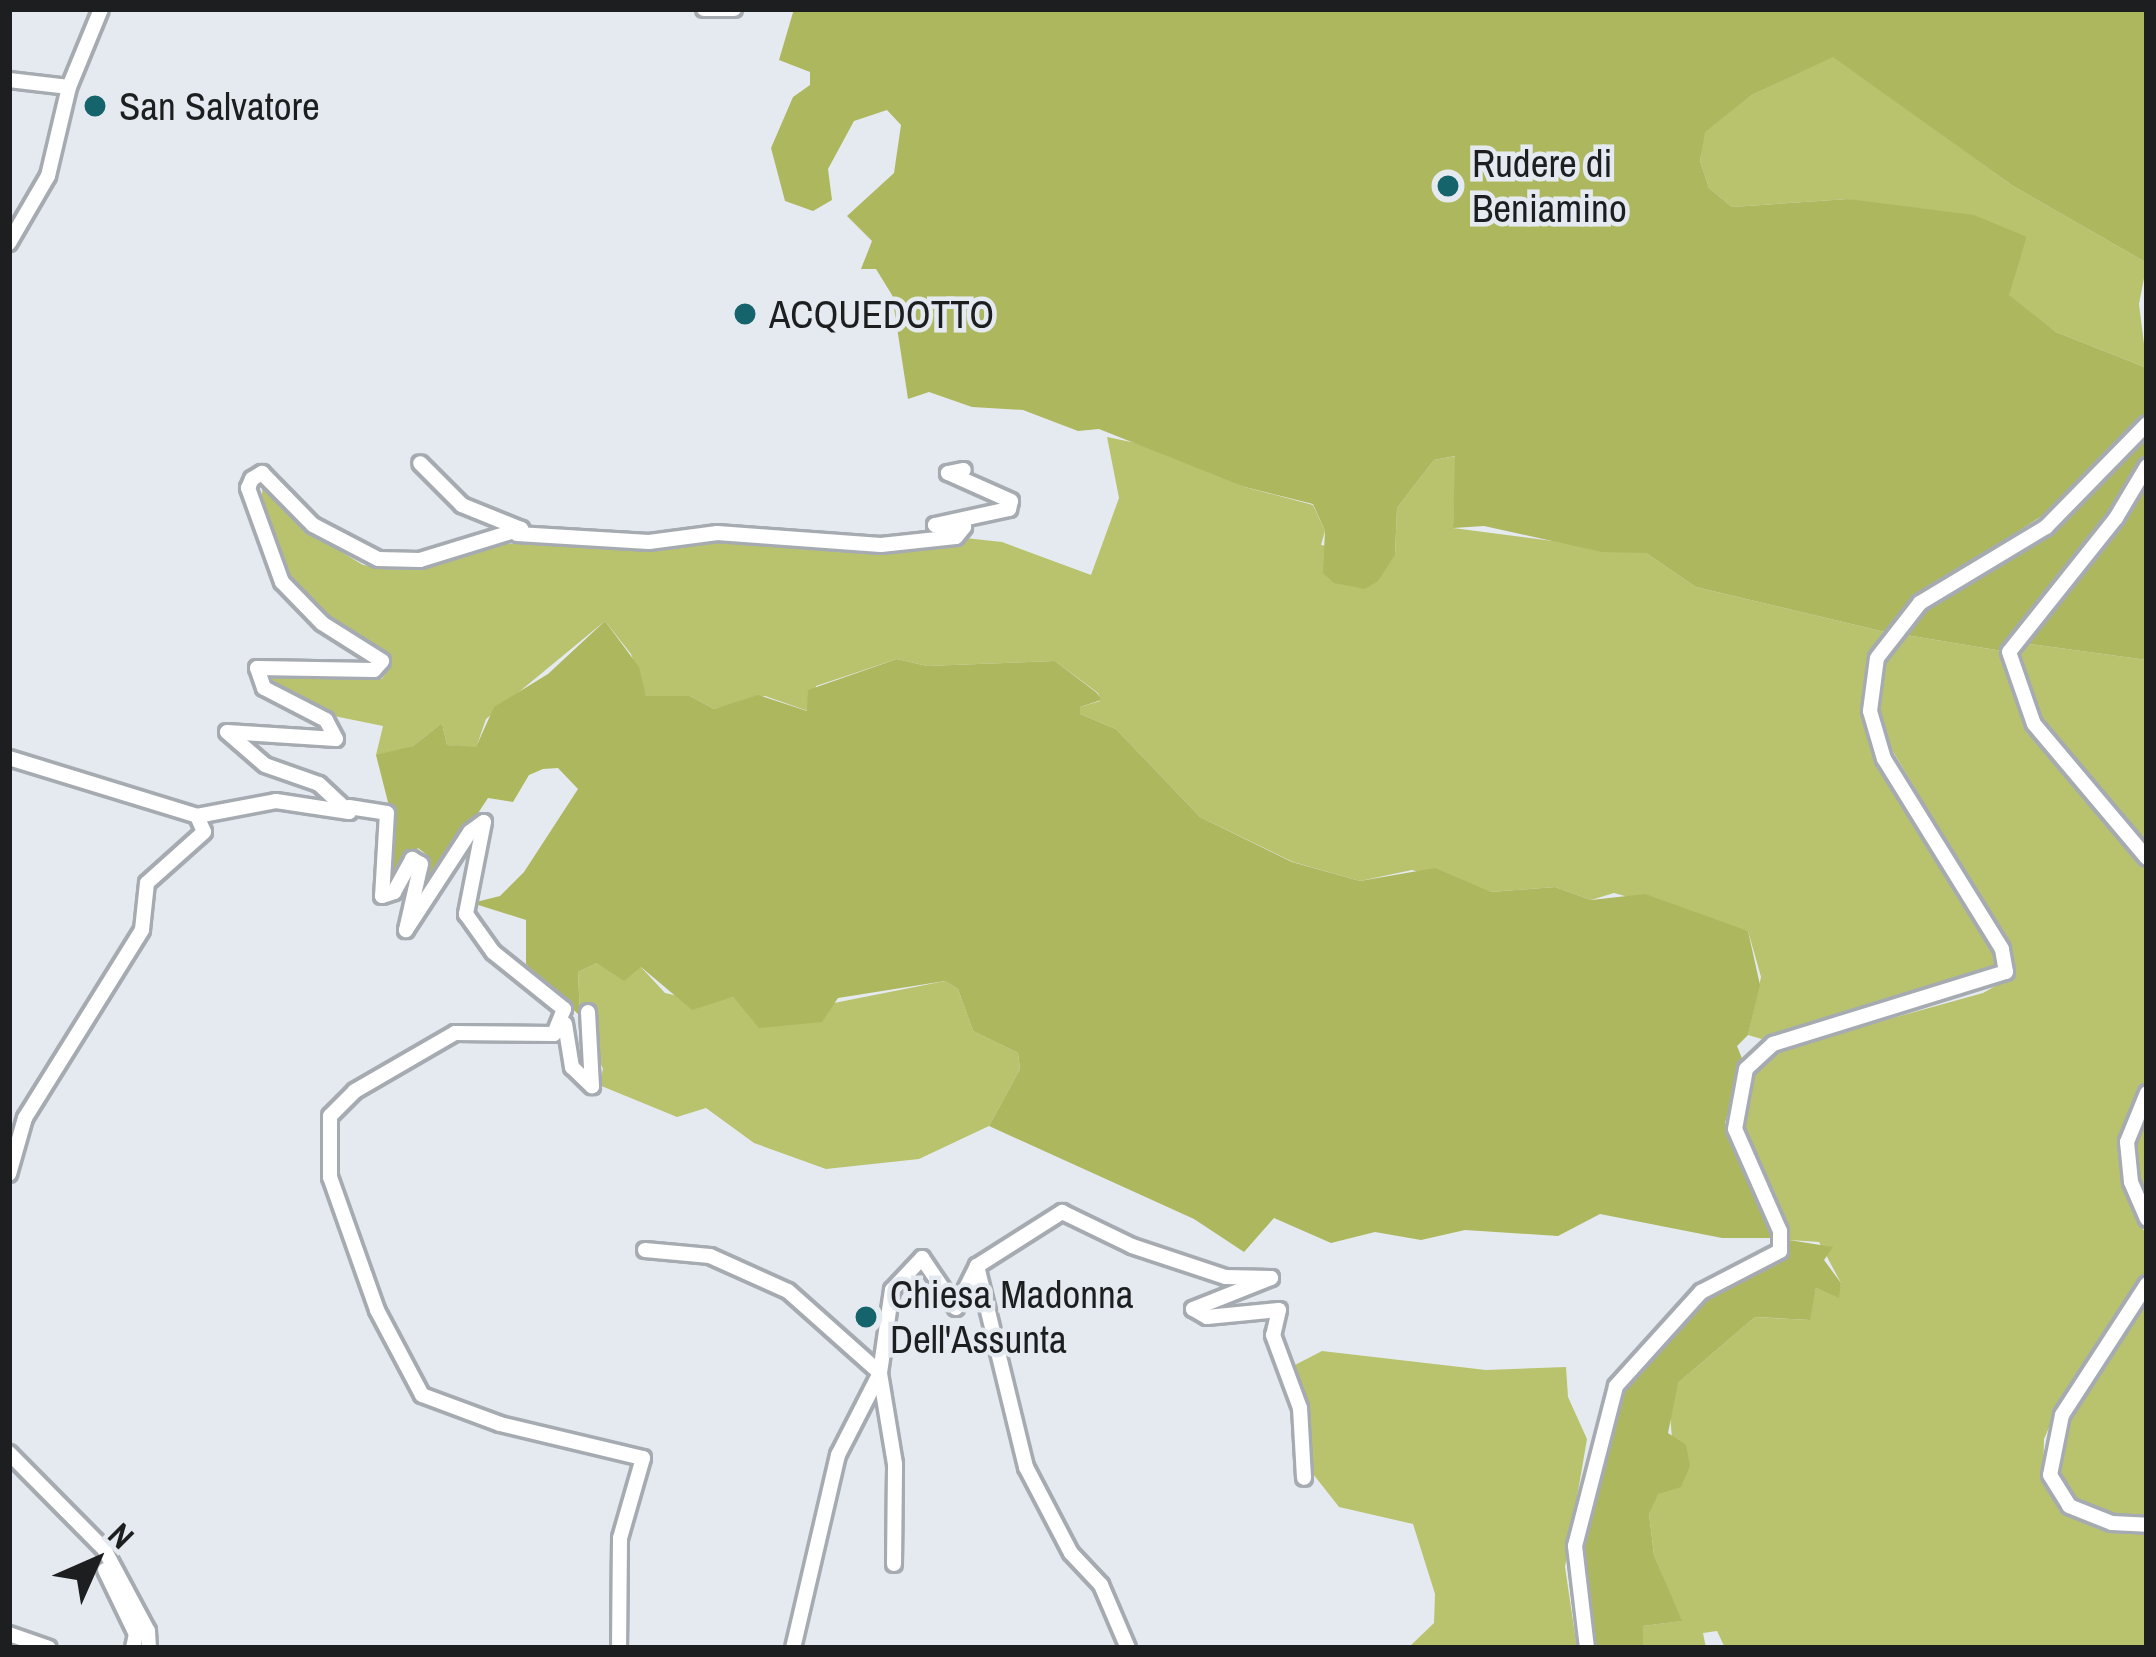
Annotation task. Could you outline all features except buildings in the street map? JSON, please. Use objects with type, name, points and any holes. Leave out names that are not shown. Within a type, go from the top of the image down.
[{"type":"street","points":[[9,243],[48,176],[69,87],[101,9]]},
{"type":"street","points":[[704,9],[734,9]]},
{"type":"street","points":[[9,80],[69,87]]},
{"type":"street","points":[[1588,1648],[1574,1546],[1616,1386],[1701,1292],[1780,1251],[1780,1231],[1735,1129],[1746,1069],[1773,1044],[2006,972],[1994,935],[1884,759],[1870,711],[1877,658],[1921,603],[2046,527],[2147,424]]},
{"type":"street","points":[[420,463],[462,505],[514,523],[517,534]]},
{"type":"street","points":[[2147,466],[2116,518],[2009,652],[2034,724],[2147,858]]},
{"type":"street","points":[[349,807],[320,784],[265,765],[227,732],[336,739],[326,720],[265,688],[257,668],[374,670],[382,661],[322,622],[282,582],[248,488],[262,473],[313,525],[378,559],[420,560],[517,534],[649,542],[717,533],[881,545],[956,537],[964,527],[935,525],[981,509],[1000,512],[1011,502],[948,473],[964,470]]},
{"type":"street","points":[[9,758],[197,816],[276,801],[321,813],[349,807],[387,813],[382,896],[394,892],[412,859],[421,864],[406,929],[484,822],[466,914],[493,952],[553,998],[565,1019],[572,1067],[592,1086],[589,1012]]},
{"type":"street","points":[[9,1174],[25,1118],[142,930],[147,883],[204,832],[197,816]]},
{"type":"street","points":[[565,1019],[545,1036],[455,1033],[355,1091],[329,1116],[330,1177],[377,1310],[422,1395],[500,1424],[644,1458],[620,1538],[620,1648]]},
{"type":"street","points":[[2147,1093],[2127,1142],[2131,1182],[2147,1220]]},
{"type":"street","points":[[894,1564],[895,1464],[880,1373],[884,1314],[911,1262],[926,1261],[956,1308],[977,1266],[1070,1211],[1171,1259],[1225,1277],[1268,1275],[1264,1287],[1193,1310],[1207,1317],[1279,1310],[1273,1335],[1300,1408],[1304,1478]]},
{"type":"street","points":[[645,1250],[710,1256],[788,1291],[880,1373]]},
{"type":"street","points":[[977,1266],[1027,1467],[1066,1544],[1101,1585],[1128,1648]]},
{"type":"street","points":[[2147,1284],[2062,1415],[2050,1475],[2069,1506],[2112,1523],[2147,1525]]},
{"type":"street","points":[[794,1648],[838,1455],[880,1373]]},
{"type":"street","points":[[9,1453],[98,1544],[148,1630],[149,1648]]},
{"type":"street","points":[[98,1544],[136,1634],[134,1648]]},
{"type":"street","points":[[9,1634],[50,1648]]},
{"type":"green space","points":[[794,9],[2147,9],[2147,263],[2013,186],[1833,57],[1752,95],[1705,132],[1700,161],[1709,188],[1732,207],[1848,199],[1974,215],[2027,237],[2009,295],[2056,332],[2147,368],[2147,414],[2048,512],[1949,576],[1885,632],[1696,587],[1646,553],[1602,552],[1484,526],[1453,528],[1455,456],[1434,460],[1397,508],[1395,555],[1378,581],[1365,589],[1334,583],[1323,573],[1325,531],[1313,504],[1245,487],[1099,429],[1078,431],[1023,410],[972,407],[929,392],[908,399],[892,295],[876,269],[861,269],[872,241],[847,216],[894,173],[901,125],[887,110],[854,121],[828,169],[832,200],[813,211],[785,201],[771,148],[793,97],[810,85],[810,72],[779,60]]},
{"type":"green space","points":[[1833,56],[2013,186],[2147,263],[2139,304],[2147,368],[2056,332],[2008,295],[2027,237],[1848,199],[1732,207],[1709,188],[1700,161],[1704,132],[1752,95]]},
{"type":"green space","points":[[2147,430],[2147,455],[2110,514],[2002,651],[1900,634],[1945,592],[2050,533]]},
{"type":"green space","points":[[1107,437],[1165,449],[1245,487],[1313,505],[1325,531],[1321,545],[1395,555],[1397,508],[1434,460],[1456,456],[1453,528],[1646,553],[1696,587],[1885,632],[1865,674],[1865,720],[1877,759],[1998,950],[1999,967],[1765,1040],[1748,1035],[1761,977],[1748,931],[1614,893],[1591,900],[1555,887],[1491,892],[1412,870],[1360,881],[1293,862],[1200,817],[1116,729],[1080,714],[1080,707],[1100,701],[1098,693],[1055,661],[927,666],[897,659],[816,686],[808,711],[765,696],[714,709],[690,696],[646,696],[631,654],[605,621],[486,719],[476,748],[447,745],[442,723],[413,746],[384,755],[376,755],[383,726],[329,715],[266,683],[272,676],[382,679],[390,666],[292,588],[261,505],[263,483],[322,540],[363,565],[396,570],[429,568],[500,544],[956,537],[1002,542],[1091,575],[1119,498]]},
{"type":"green space","points":[[2147,477],[2147,660],[2022,643]]},
{"type":"green space","points":[[605,621],[639,667],[646,696],[690,696],[714,709],[758,695],[807,711],[808,690],[897,659],[927,666],[1055,661],[1101,700],[1080,707],[1080,714],[1116,729],[1200,817],[1292,862],[1360,881],[1435,868],[1491,892],[1555,887],[1591,900],[1645,894],[1748,931],[1760,985],[1748,1035],[1737,1046],[1743,1061],[1725,1123],[1773,1238],[1722,1238],[1600,1214],[1558,1236],[1465,1230],[1421,1240],[1375,1232],[1331,1243],[1274,1218],[1244,1252],[1194,1219],[989,1126],[1020,1069],[1018,1053],[973,1031],[958,989],[945,981],[838,998],[822,1022],[759,1028],[733,997],[692,1010],[641,967],[624,981],[597,963],[578,972],[580,1016],[526,964],[526,920],[472,903],[500,896],[524,872],[578,789],[558,768],[543,769],[529,775],[513,802],[488,798],[423,896],[427,855],[418,848],[390,889],[391,814],[376,755],[413,746],[442,723],[447,745],[476,747],[494,707],[548,674]]},
{"type":"green space","points":[[1900,634],[2002,651],[2027,728],[2147,869],[2147,1082],[2120,1141],[2124,1184],[2147,1238],[2147,1271],[2056,1412],[2044,1439],[2043,1477],[2065,1512],[2110,1530],[2147,1532],[2147,1648],[1725,1648],[1717,1631],[1703,1633],[1706,1648],[1643,1648],[1643,1626],[1681,1621],[1654,1555],[1649,1514],[1672,1438],[1669,1403],[1678,1383],[1755,1317],[1809,1320],[1816,1288],[1838,1297],[1841,1283],[1819,1242],[1789,1240],[1753,1162],[1743,1128],[1752,1073],[1777,1050],[1983,993],[2013,976],[2009,946],[1882,733],[1879,677]]},
{"type":"green space","points":[[2022,643],[2147,660],[2147,849],[2039,721],[2015,653]]},
{"type":"green space","points":[[597,963],[640,966],[665,993],[710,1003],[733,997],[753,1019],[945,981],[958,989],[973,1031],[1018,1053],[1020,1069],[989,1126],[919,1159],[826,1169],[754,1143],[706,1108],[677,1117],[599,1085],[603,1069],[580,1016],[578,972]]},
{"type":"green space","points":[[2147,1104],[2147,1205],[2133,1142]]},
{"type":"green space","points":[[1789,1240],[1833,1247],[1824,1260],[1841,1283],[1839,1298],[1816,1288],[1810,1320],[1755,1317],[1678,1383],[1668,1433],[1686,1445],[1690,1466],[1681,1487],[1658,1494],[1649,1514],[1654,1555],[1682,1621],[1643,1626],[1643,1648],[1596,1648],[1582,1547],[1623,1388],[1706,1298],[1777,1264]]},
{"type":"green space","points":[[2147,1294],[2147,1519],[2113,1517],[2073,1501],[2056,1474],[2067,1418]]},
{"type":"green space","points":[[1322,1351],[1486,1370],[1566,1367],[1568,1397],[1587,1439],[1565,1567],[1577,1648],[1408,1648],[1434,1623],[1435,1594],[1413,1524],[1339,1507],[1295,1451],[1291,1367]]},
{"type":"place","name":"San Salvatore","points":[[95,106]]},
{"type":"place","name":"Rudere di Beniamino","points":[[1448,186]]},
{"type":"place","name":"ACQUEDOTTO","points":[[745,314]]},
{"type":"place","name":"Chiesa Madonna Dell'Assunta","points":[[866,1317]]}]
